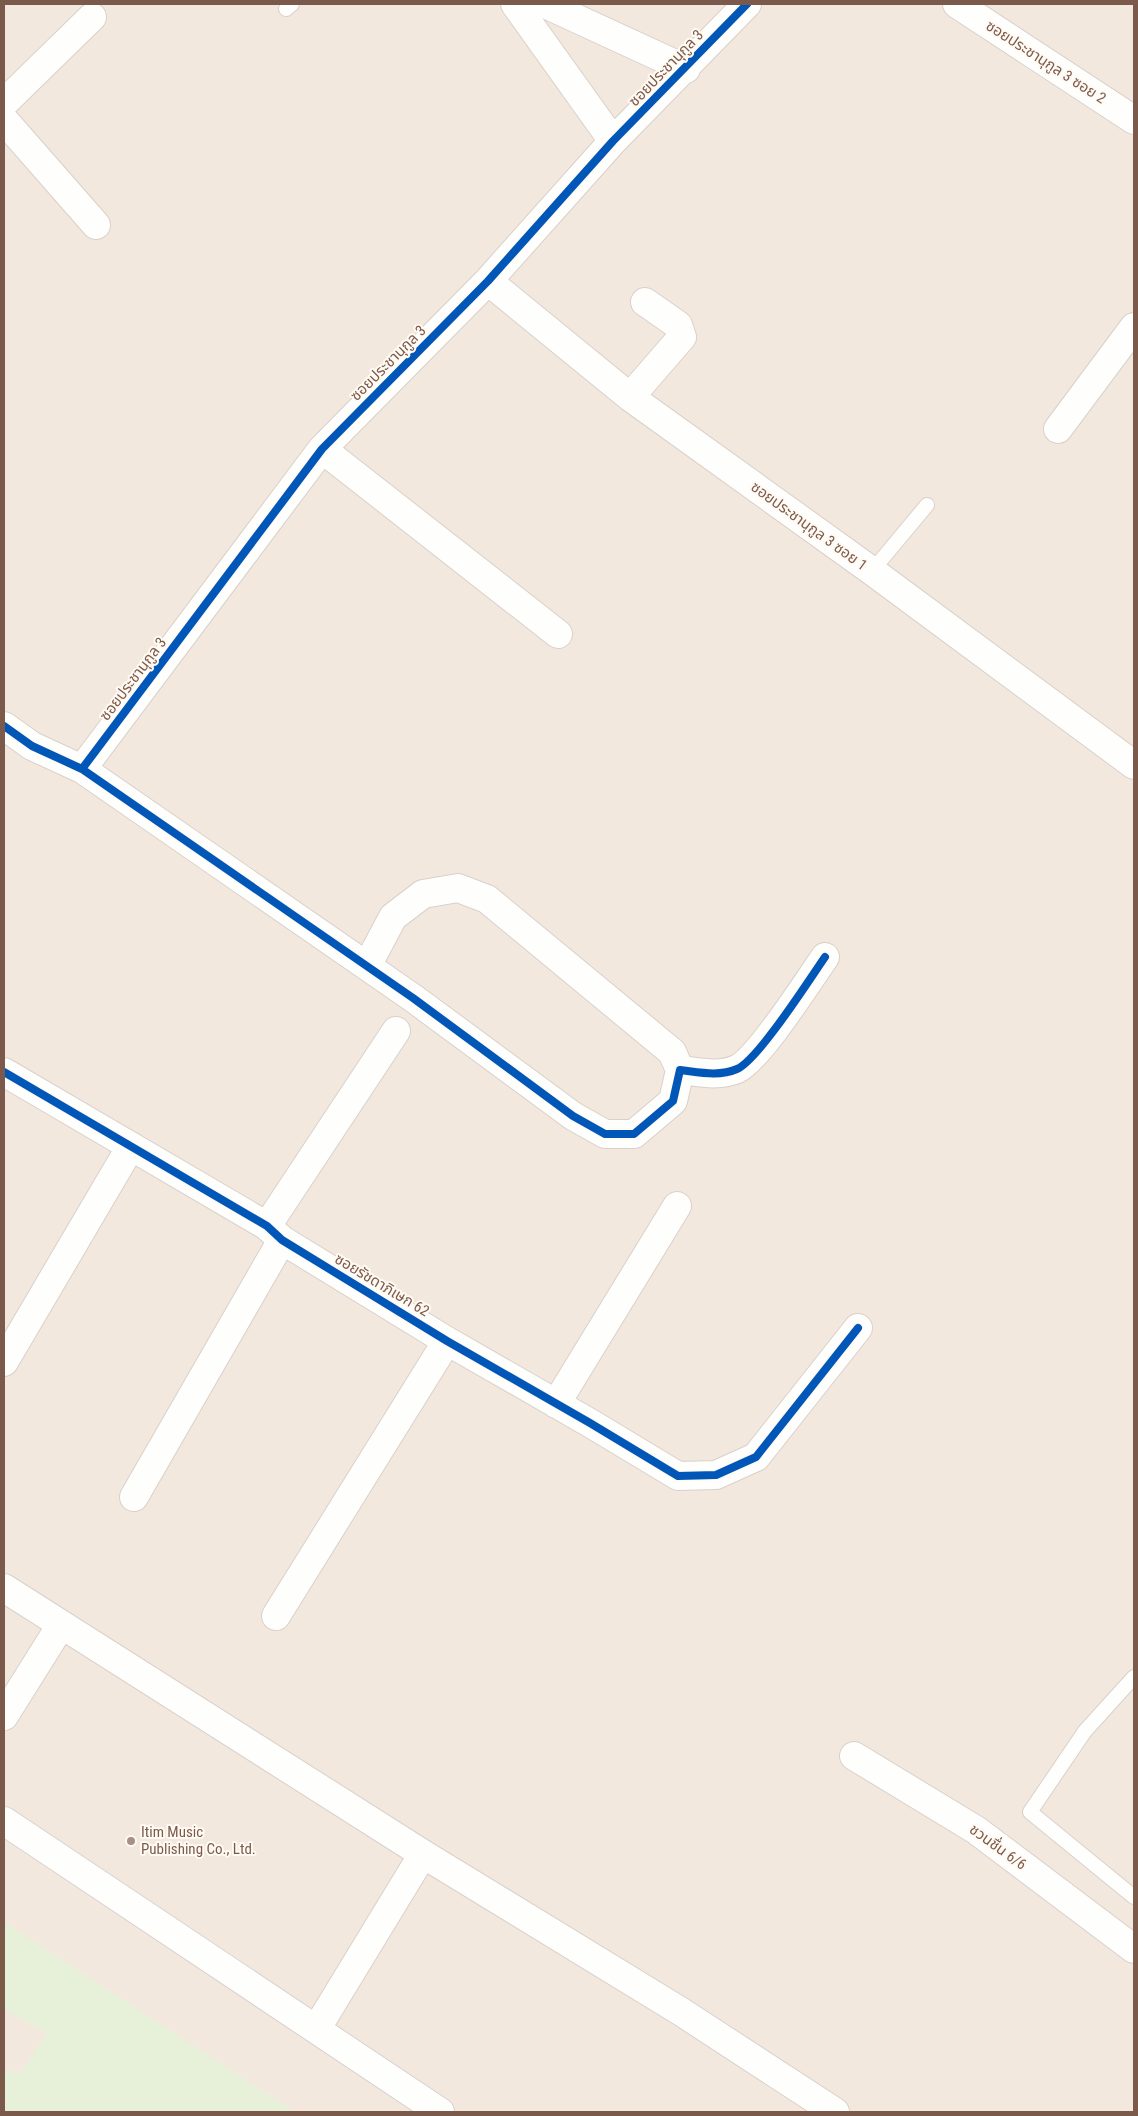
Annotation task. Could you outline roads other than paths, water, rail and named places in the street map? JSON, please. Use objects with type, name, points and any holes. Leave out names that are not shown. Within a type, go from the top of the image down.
[{"type":"street","points":[[515,4],[613,141]]},
{"type":"street","points":[[545,4],[686,69]]},
{"type":"street","name":"ซอยประชานุกูล 3","points":[[82,769],[322,449],[488,281],[613,141],[686,69],[746,4]]},
{"type":"street","name":"ซอยประชานุกูล 3 ซอย 2","points":[[957,4],[1134,120]]},
{"type":"street","points":[[4,103],[92,17]]},
{"type":"street","points":[[4,120],[96,225]]},
{"type":"street","name":"ซอยประชานุกูล 3 ซอย 1","points":[[488,281],[630,397],[872,571],[1134,765]]},
{"type":"street","points":[[630,397],[682,337],[678,324],[645,302]]},
{"type":"street","points":[[1058,429],[1134,326]]},
{"type":"street","points":[[322,449],[558,634]]},
{"type":"street","points":[[4,726],[32,746],[82,769],[367,966],[573,1116],[605,1134],[634,1134],[673,1101],[680,1070],[672,1052],[487,899],[458,888],[423,894],[393,917],[367,966]]},
{"type":"street","points":[[680,1070],[713,1074],[738,1069],[756,1053],[825,957]]},
{"type":"street","points":[[134,1497],[275,1233],[396,1031]]},
{"type":"street","name":"ซอยรัชดาภิเษก 62","points":[[4,1072],[275,1233],[447,1341],[678,1476],[716,1475],[756,1457],[858,1328]]},
{"type":"street","points":[[4,1362],[131,1146]]},
{"type":"street","points":[[556,1404],[677,1206]]},
{"type":"street","points":[[276,1616],[447,1341]]},
{"type":"street","points":[[4,1588],[423,1854],[680,2011],[835,2112]]},
{"type":"street","points":[[4,1716],[61,1625]]},
{"type":"street","name":"ชวนชื่น 6/6","points":[[854,1756],[976,1830],[1134,1949]]},
{"type":"street","points":[[4,1821],[317,2028],[440,2112]]},
{"type":"street","points":[[317,2028],[423,1854]]},
{"type":"lane","points":[[872,571],[927,505]]},
{"type":"lane","points":[[1134,1677],[1085,1731],[1030,1812],[1134,1898]]},
{"type":"place","name":"Itim Music Publishing Co., Ltd.","points":[[131,1841]]}]
